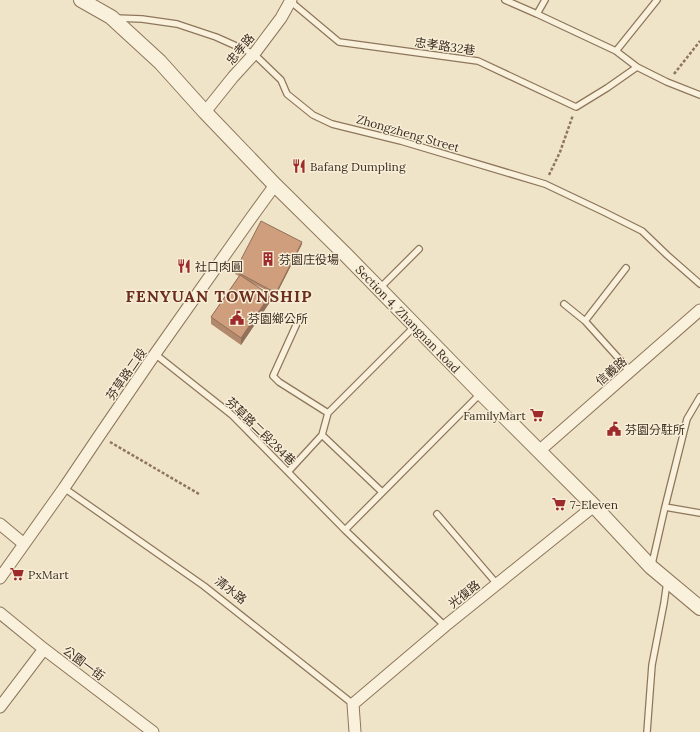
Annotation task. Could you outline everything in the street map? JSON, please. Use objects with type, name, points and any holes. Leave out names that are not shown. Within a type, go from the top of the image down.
[{"type":"street","name":"Section 4, Zhangnan Road","points":[[81,0],[111,18],[160,62],[205,112],[275,185],[594,506],[651,567],[700,608]]},
{"type":"street","name":"忠孝路","points":[[205,112],[254,54],[281,18],[291,1]]},
{"type":"street","name":"芬草路二段","points":[[0,578],[64,488],[250,218],[275,185]]},
{"type":"street","name":"信義路","points":[[539,452],[700,310]]},
{"type":"street","name":"光復路","points":[[353,704],[445,626],[594,506]]},
{"type":"street","points":[[0,524],[24,544]]},
{"type":"street","name":"公園一街","points":[[0,613],[44,649],[153,732]]},
{"type":"street","points":[[0,707],[44,649]]},
{"type":"street","points":[[353,704],[355,732]]},
{"type":"lane","points":[[505,0],[616,51],[637,67],[667,82],[700,94]]},
{"type":"lane","points":[[537,14],[545,0]]},
{"type":"lane","points":[[616,51],[656,0]]},
{"type":"lane","name":"忠孝路32巷","points":[[291,1],[339,42],[478,61],[576,107]]},
{"type":"lane","name":"Zhongzheng Street","points":[[111,18],[142,19],[177,24],[216,37],[254,54],[282,80],[287,94],[313,115],[332,124],[401,141],[545,184],[642,231],[700,284]]},
{"type":"lane","points":[[576,107],[637,67]]},
{"type":"lane","points":[[379,289],[419,249]]},
{"type":"lane","points":[[585,321],[626,268]]},
{"type":"lane","points":[[564,304],[585,321],[630,371]]},
{"type":"lane","points":[[298,321],[273,376],[279,382],[328,413]]},
{"type":"lane","points":[[288,472],[322,434],[328,413],[416,326]]},
{"type":"lane","name":"芬草路二段284巷","points":[[155,354],[232,415],[345,530],[445,626]]},
{"type":"lane","points":[[345,530],[481,393]]},
{"type":"lane","points":[[651,567],[687,419],[700,397]]},
{"type":"lane","points":[[322,434],[382,492]]},
{"type":"lane","name":"清水路","points":[[64,488],[204,586],[353,704]]},
{"type":"lane","points":[[665,507],[700,514]]},
{"type":"lane","points":[[437,514],[497,584]]},
{"type":"lane","points":[[647,732],[652,665],[667,580]]},
{"type":"path","points":[[667,82],[700,41]]},
{"type":"path","points":[[545,184],[560,152],[576,107]]},
{"type":"path","points":[[99,436],[199,494]]},
{"type":"building","name":"芬園庄役場","points":[[261,221],[302,242],[276,293],[235,271]]},
{"type":"building","name":"芬園鄉公所","points":[[240,275],[270,295],[241,338],[211,317]]},
{"type":"place","name":"Bafang Dumpling","points":[[299,166]]},
{"type":"place","name":"芬園庄役場","points":[[268,259]]},
{"type":"place","name":"社口肉圓","points":[[184,266]]},
{"type":"place","name":"芬園鄉公所","points":[[237,318]]},
{"type":"place","name":"FamilyMart","points":[[537,415]]},
{"type":"place","name":"芬園分駐所","points":[[614,429]]},
{"type":"place","name":"7-Eleven","points":[[559,504]]},
{"type":"place","name":"PxMart","points":[[17,574]]},
{"type":"district","name":"FENYUAN TOWNSHIP","points":[[219,296]]}]
